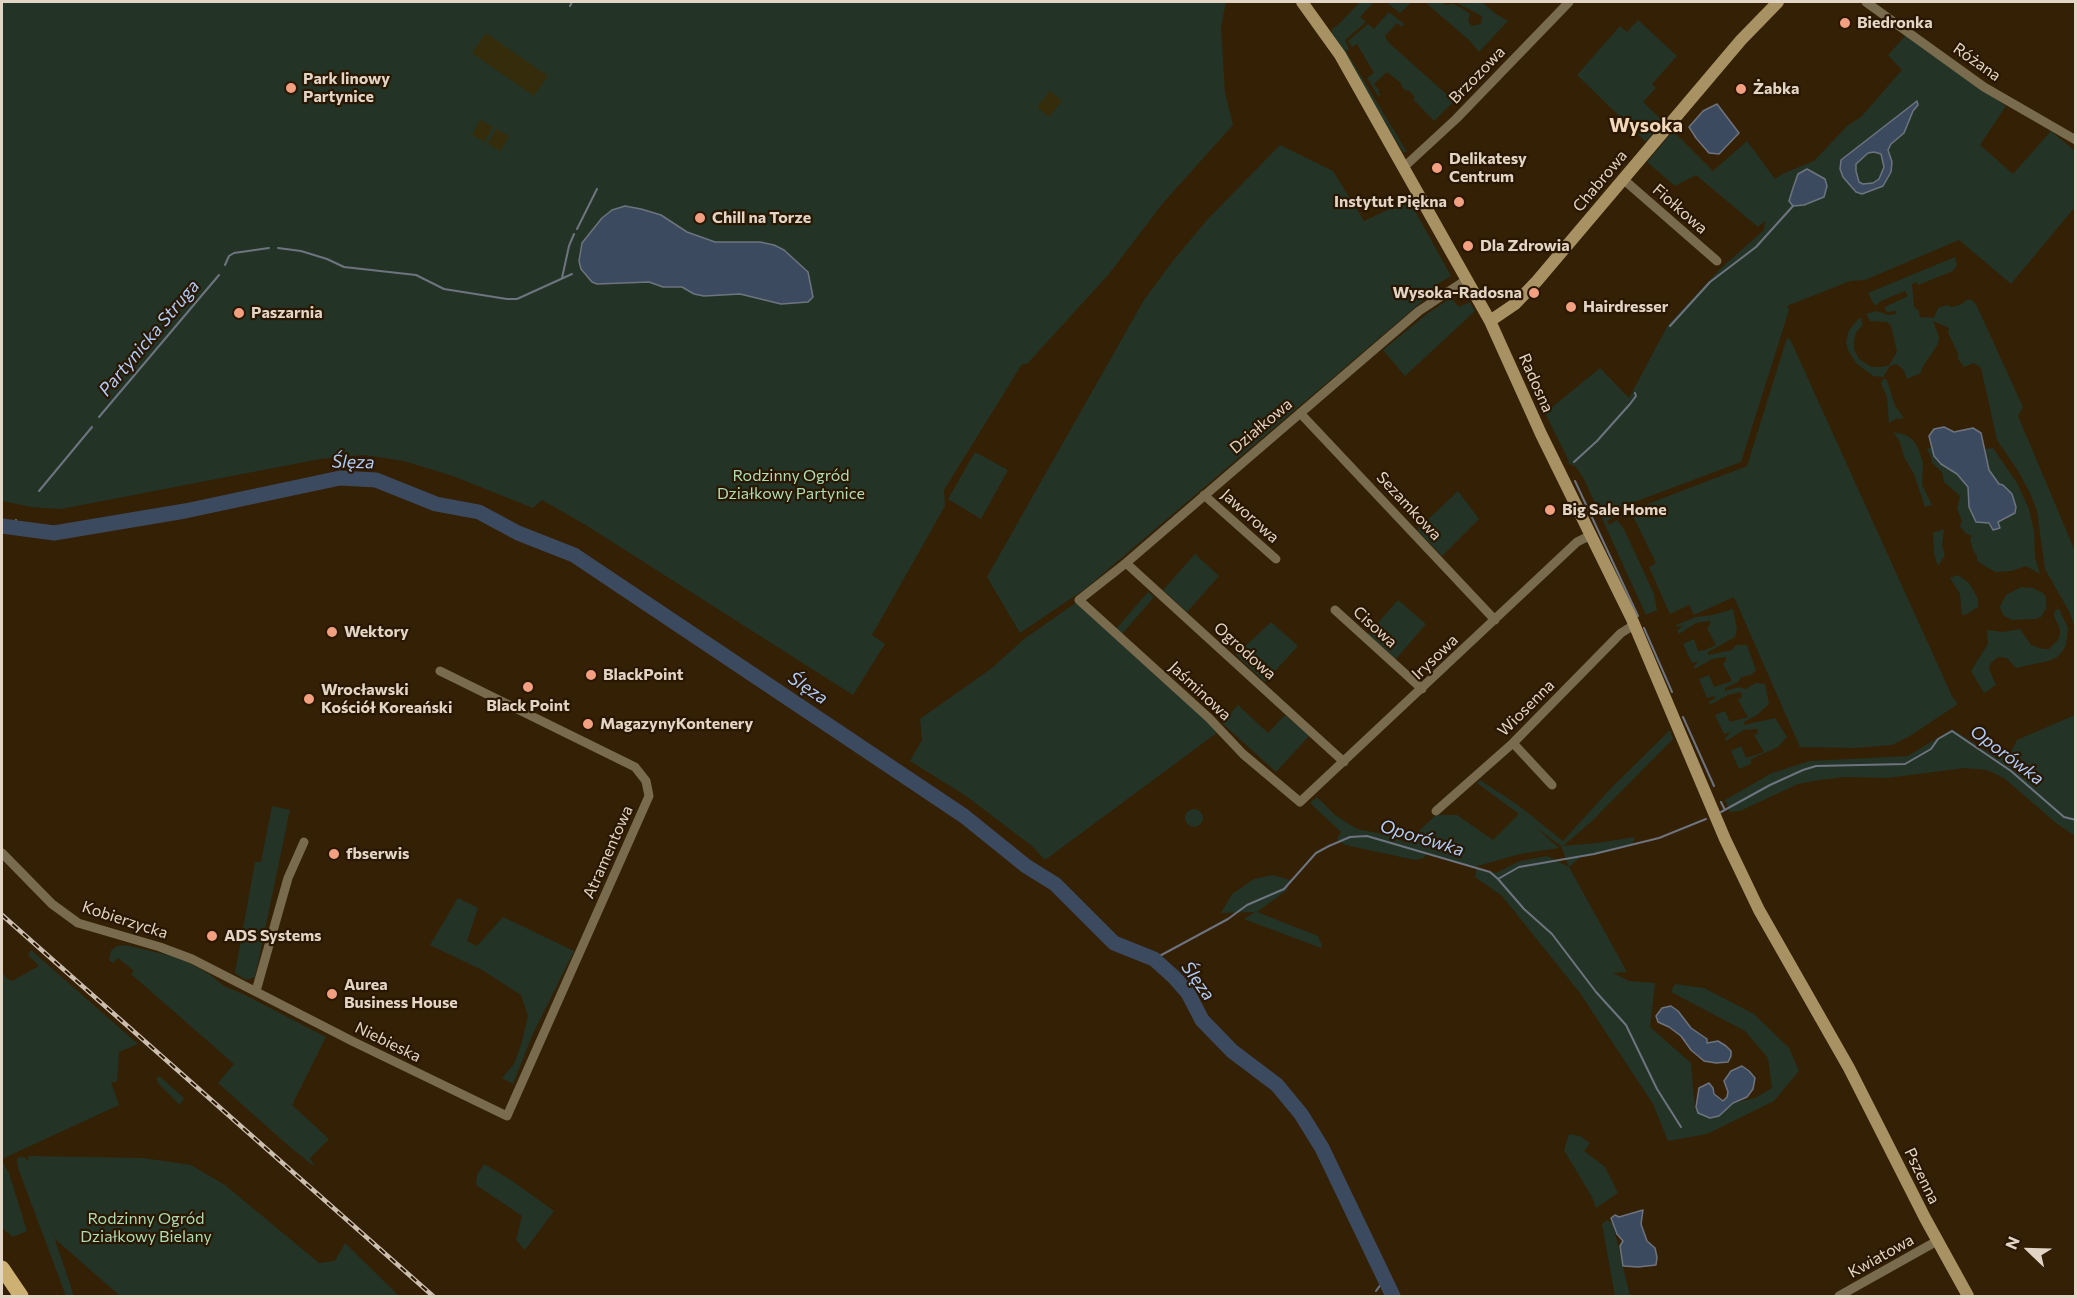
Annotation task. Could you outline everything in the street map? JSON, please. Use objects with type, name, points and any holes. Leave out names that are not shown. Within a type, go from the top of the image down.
[{"type":"main road","points":[[2,1268],[21,1296]]},
{"type":"main road","points":[[2,1277],[8,1296]]},
{"type":"street","name":"Radosna","points":[[1302,2],[1340,55],[1490,321],[1541,434],[1634,625],[1707,795]]},
{"type":"street","name":"Brzozowa","points":[[1404,167],[1456,119],[1569,2]]},
{"type":"street","name":"Chabrowa","points":[[1490,321],[1513,306],[1537,281],[1741,40],[1778,2]]},
{"type":"street","name":"Różana","points":[[1866,2],[1984,87],[2076,140]]},
{"type":"street","name":"Fiołkowa","points":[[1623,179],[1717,261]]},
{"type":"street","name":"Działkowa","points":[[1079,600],[1126,563],[1419,311],[1466,280]]},
{"type":"street","name":"Sezamkowa","points":[[1300,413],[1496,620]]},
{"type":"street","name":"Jaworowa","points":[[1204,495],[1276,559]]},
{"type":"street","name":"Irysowa","points":[[1300,802],[1577,542],[1591,536]]},
{"type":"street","name":"Ogrodowa","points":[[1126,563],[1344,762]]},
{"type":"street","name":"Jaśminowa","points":[[1079,600],[1209,718],[1243,754],[1300,802]]},
{"type":"street","name":"Cisowa","points":[[1335,610],[1422,689]]},
{"type":"street","name":"Wiosenna","points":[[1436,811],[1513,743],[1621,633],[1634,625]]},
{"type":"street","name":"Atramentowa","points":[[440,671],[635,767],[646,781],[649,795],[507,1116]]},
{"type":"street","points":[[1513,743],[1552,784]]},
{"type":"street","name":"Pszenna","points":[[1707,795],[1725,839],[1759,909],[1849,1068],[1937,1241],[1968,1296]]},
{"type":"street","points":[[256,991],[288,878],[303,842]]},
{"type":"street","name":"Kobierzycka","points":[[2,853],[52,904],[78,923],[183,955],[256,991]]},
{"type":"street","name":"Niebieska","points":[[256,991],[392,1061],[507,1116]]},
{"type":"street","name":"Kwiatowa","points":[[1839,1296],[1937,1241]]},
{"type":"green space","name":"Rodzinny Ogród Działkowy Partynice","points":[[2,2],[1226,2],[1221,27],[1225,93],[1233,125],[1163,203],[1109,274],[1027,364],[1022,364],[944,490],[945,506],[872,635],[885,644],[853,695],[584,524],[542,500],[533,508],[453,476],[404,461],[364,455],[320,459],[61,509],[31,507],[2,501]]},
{"type":"green space","points":[[1360,2],[1374,2],[1360,17],[1366,22],[1345,40],[1349,49],[1346,51],[1407,152],[1403,152],[1332,34],[1332,28],[1336,27]]},
{"type":"green space","points":[[1386,2],[1412,2],[1400,13]]},
{"type":"green space","points":[[1425,2],[1441,2],[1462,8],[1470,14],[1468,22],[1472,26],[1481,24],[1482,16],[1455,2],[1482,2],[1508,21],[1479,52],[1470,41]]},
{"type":"green space","points":[[1389,12],[1404,24],[1402,27],[1397,23],[1385,36],[1388,42],[1454,101],[1434,121],[1413,99],[1415,97],[1387,72],[1374,84],[1381,95],[1378,96],[1367,78],[1374,73],[1357,44],[1352,47],[1348,41],[1368,24],[1374,29]]},
{"type":"green space","points":[[1638,20],[1677,56],[1652,84],[1656,88],[1643,102],[1663,121],[1646,142],[1577,75],[1620,26],[1627,32]]},
{"type":"green space","points":[[1906,35],[2006,106],[1980,145],[2013,174],[2051,131],[2075,151],[2075,207],[2011,284],[1959,240],[1865,280],[1850,281],[1787,306],[1789,310],[1741,462],[1613,510],[1617,515],[1607,521],[1609,525],[1617,520],[1624,529],[1654,594],[1657,610],[1646,615],[1584,479],[1576,467],[1568,463],[1545,413],[1600,368],[1629,398],[1668,325],[1720,269],[1764,230],[1765,221],[1758,227],[1696,175],[1675,186],[1647,162],[1673,131],[1713,171],[1747,141],[1775,179],[1814,161],[1847,126],[1861,117],[1902,70],[1888,55]]},
{"type":"green space","points":[[1280,145],[1333,171],[1364,221],[1409,200],[1451,276],[1436,285],[1432,293],[1085,589],[1020,633],[987,577],[1144,300],[1207,220]]},
{"type":"green space","points":[[1955,257],[1957,265],[1953,271],[1918,285],[1917,282],[1912,284],[1914,307],[1919,311],[1920,317],[1934,318],[1938,308],[1947,305],[1956,306],[1964,303],[1965,300],[1971,300],[1976,304],[2023,407],[2018,416],[2075,551],[2074,638],[2074,625],[2070,613],[2045,569],[2037,511],[2030,493],[1997,440],[1981,368],[1974,363],[1964,367],[1958,359],[1948,332],[1949,328],[1933,321],[1939,337],[1938,344],[1921,373],[1907,379],[1903,369],[1896,364],[1890,366],[1883,377],[1873,376],[1856,363],[1848,350],[1846,342],[1849,330],[1860,317],[1863,324],[1854,340],[1854,349],[1859,359],[1871,367],[1889,365],[1897,352],[1891,326],[1887,322],[1870,321],[1866,314],[1876,311],[1888,315],[1896,314],[1896,311],[1887,312],[1885,307],[1908,296],[1905,291],[1875,306],[1868,293]]},
{"type":"green space","points":[[1451,298],[1459,307],[1470,302],[1475,311],[1405,376],[1383,350],[1428,313]]},
{"type":"green space","points":[[1787,338],[1790,339],[1952,696],[1958,704],[1910,736],[1892,745],[1856,748],[1800,747],[1734,597],[1694,615],[1689,605],[1670,614],[1649,567],[1656,563],[1632,514],[1645,505],[1747,466]]},
{"type":"green space","points":[[1884,378],[1887,380],[1895,406],[1904,418],[1889,423],[1887,397],[1881,383]]},
{"type":"green space","points":[[1893,432],[1906,435],[1918,448],[1923,463],[1922,485],[1932,505],[1925,507],[1914,474]]},
{"type":"green space","points":[[1931,447],[1934,456],[1941,464],[1957,474],[1968,487],[1969,504],[1998,522],[2007,519],[2012,494],[1999,484],[1989,470],[1985,449],[1993,448],[2017,483],[2029,509],[2034,531],[2035,558],[2040,574],[2026,566],[2011,571],[1995,572],[1977,561],[1970,540],[1972,536],[1965,533],[1960,526],[1962,521],[1957,508],[1960,496],[1944,482],[1942,472],[1932,463],[1927,449]]},
{"type":"green space","points":[[975,452],[1008,470],[981,519],[948,499]]},
{"type":"green space","points":[[1458,491],[1479,519],[1442,556],[1417,530]]},
{"type":"green space","points":[[1944,529],[1942,546],[1945,555],[1938,566],[1934,554],[1933,533]]},
{"type":"green space","points":[[1195,554],[1219,576],[1187,612],[1163,590]]},
{"type":"green space","points":[[1958,575],[1969,583],[1978,599],[1978,607],[1965,615],[1962,615],[1960,594],[1950,578]]},
{"type":"green space","points":[[2021,587],[2033,588],[2046,597],[2046,608],[2041,617],[2012,620],[2003,615],[2000,607],[2006,595]]},
{"type":"green space","points":[[1148,592],[1154,597],[1122,634],[1116,629]]},
{"type":"green space","points":[[1398,600],[1426,624],[1396,659],[1368,634]]},
{"type":"green space","points":[[1077,602],[1204,716],[1218,732],[1045,860],[1032,846],[966,796],[910,761],[922,740],[920,719],[992,668],[1024,639]]},
{"type":"green space","points":[[1733,609],[1737,629],[1735,637],[1708,652],[1708,655],[1732,650],[1736,645],[1747,645],[1756,670],[1751,675],[1741,677],[1738,682],[1725,688],[1725,691],[1739,687],[1745,689],[1756,683],[1765,684],[1769,704],[1757,715],[1744,722],[1744,725],[1775,718],[1787,737],[1778,747],[1751,759],[1751,764],[1739,769],[1731,751],[1741,746],[1746,758],[1764,752],[1754,735],[1758,733],[1757,729],[1744,730],[1726,741],[1725,738],[1731,732],[1724,734],[1715,715],[1725,711],[1730,722],[1748,717],[1738,700],[1742,697],[1741,692],[1728,695],[1710,705],[1709,702],[1715,696],[1707,698],[1699,679],[1709,675],[1714,687],[1732,681],[1723,664],[1726,657],[1712,659],[1695,669],[1694,666],[1699,661],[1692,663],[1683,644],[1694,639],[1698,651],[1716,645],[1707,628],[1710,621],[1696,623],[1679,634],[1677,631],[1683,625],[1677,627],[1676,625],[1696,617]]},
{"type":"green space","points":[[2059,609],[2068,628],[2066,645],[2062,652],[2056,658],[2048,661],[2016,668],[2007,658],[1998,657],[1990,664],[1989,669],[1996,685],[1984,693],[1971,671],[1988,644],[1987,630],[2003,632],[2020,629],[2031,645],[2049,649],[2058,640],[2060,634],[2054,616],[2055,610]]},
{"type":"green space","points":[[1271,622],[1298,646],[1265,682],[1236,655]]},
{"type":"green space","points":[[1238,705],[1268,733],[1285,715],[1309,736],[1276,772],[1222,723]]},
{"type":"green space","points":[[2075,715],[2075,836],[2056,823],[2004,778],[1987,770],[1965,768],[1887,778],[1845,777],[1820,780],[1798,784],[1740,811],[1730,812],[1725,800],[1772,773],[1810,761],[1908,756],[1952,729],[1999,759],[2011,752],[2017,740]]},
{"type":"green space","points":[[1670,730],[1673,739],[1591,822],[1563,846],[1635,837],[1632,845],[1582,856],[1569,867],[1561,846],[1534,826],[1559,848],[1520,854],[1474,867],[1427,853],[1424,858],[1415,860],[1345,845],[1337,839],[1341,832],[1310,803],[1317,797],[1335,815],[1357,829],[1392,836],[1406,843],[1436,815],[1457,815],[1493,840],[1519,814],[1477,783],[1480,780],[1518,805],[1563,841],[1612,787]]},
{"type":"green space","points":[[272,806],[290,810],[255,977],[246,980],[235,973],[255,862],[261,862]]},
{"type":"green space","points":[[1194,809],[1200,812],[1203,818],[1200,824],[1194,827],[1188,824],[1185,818],[1188,812]]},
{"type":"green space","points":[[1547,856],[1569,867],[1627,972],[1613,973],[1629,981],[1655,983],[1650,1027],[1691,1063],[1695,1109],[1698,1113],[1710,1118],[1719,1116],[1733,1103],[1755,1098],[1772,1088],[1768,1058],[1745,1031],[1671,992],[1675,984],[1704,988],[1754,1014],[1789,1048],[1799,1071],[1774,1101],[1707,1134],[1668,1141],[1653,1104],[1580,993],[1502,896],[1475,877],[1477,868],[1496,873],[1520,861]]},
{"type":"green space","points":[[1273,875],[1290,880],[1287,890],[1257,912],[1318,936],[1321,948],[1244,919],[1255,912],[1221,913],[1232,894],[1254,879]]},
{"type":"green space","points":[[458,898],[478,908],[467,941],[477,946],[503,917],[574,951],[532,1036],[513,1084],[502,1078],[514,1064],[528,1016],[521,995],[482,970],[430,945]]},
{"type":"green space","points":[[125,945],[172,956],[189,963],[224,986],[326,1037],[292,1105],[329,1139],[310,1158],[315,1167],[218,1083],[234,1064],[131,974],[134,971],[118,958],[113,963],[109,960],[111,951],[117,946]]},
{"type":"green space","points":[[31,950],[138,1044],[119,1052],[117,1082],[111,1082],[119,1105],[2,1159],[2,972],[7,979],[12,981],[39,966],[28,955]]},
{"type":"green space","points":[[159,1076],[184,1098],[180,1105],[159,1084],[156,1079]]},
{"type":"green space","points":[[1569,1134],[1580,1136],[1590,1143],[1584,1151],[1605,1167],[1618,1193],[1596,1208],[1592,1197],[1564,1150]]},
{"type":"green space","name":"Rodzinny Ogród Działkowy Bielany","points":[[28,1156],[143,1158],[191,1165],[225,1185],[319,1263],[335,1261],[345,1243],[399,1296],[120,1296],[55,1239],[45,1210],[73,1293],[73,1296],[66,1296],[18,1168],[17,1158],[24,1157],[29,1161]]},
{"type":"green space","points":[[2,1161],[9,1173],[27,1231],[13,1237],[2,1228]]},
{"type":"green space","points":[[484,1164],[554,1211],[525,1250],[516,1240],[522,1216],[476,1185],[477,1175]]},
{"type":"green space","points":[[1607,1220],[1613,1224],[1630,1296],[1615,1296],[1602,1224]]},
{"type":"sand","points":[[486,33],[548,76],[534,96],[472,53]]},
{"type":"sand","points":[[1050,91],[1062,101],[1049,117],[1037,107]]},
{"type":"sand","points":[[480,120],[493,127],[485,142],[472,135]]},
{"type":"sand","points":[[496,129],[509,136],[501,151],[488,144]]},
{"type":"water","points":[[1917,101],[1918,105],[1904,133],[1891,144],[1888,150],[1892,162],[1891,172],[1883,186],[1862,194],[1856,192],[1843,177],[1840,169],[1841,160]],"holes":[[[1868,153],[1881,154],[1884,167],[1879,179],[1873,183],[1859,182],[1856,164]]]},
{"type":"water","points":[[1717,104],[1739,133],[1719,154],[1709,153],[1689,127],[1703,111]]},
{"type":"water","points":[[1807,169],[1825,179],[1827,186],[1824,197],[1804,205],[1793,206],[1789,201],[1798,174]]},
{"type":"water","points":[[625,206],[661,215],[687,232],[715,242],[760,242],[774,245],[784,250],[808,272],[813,297],[808,302],[781,304],[740,294],[704,296],[694,294],[682,287],[663,287],[649,282],[597,284],[592,282],[581,269],[579,261],[582,243],[602,218],[612,210]]},
{"type":"water","points":[[1944,427],[1954,432],[1973,428],[1981,433],[1989,470],[1999,484],[2012,494],[2016,507],[2015,513],[1998,522],[2000,528],[1993,530],[1989,523],[1976,522],[1969,507],[1968,487],[1957,474],[1941,464],[1934,456],[1929,436],[1934,429]]},
{"type":"water","points":[[1671,1006],[1678,1011],[1691,1028],[1707,1039],[1707,1043],[1718,1041],[1726,1046],[1731,1051],[1728,1062],[1704,1061],[1691,1050],[1681,1036],[1658,1022],[1656,1016],[1662,1008]]},
{"type":"water","points":[[1742,1066],[1755,1078],[1753,1089],[1747,1097],[1733,1103],[1719,1116],[1710,1118],[1698,1113],[1696,1107],[1699,1088],[1709,1083],[1714,1094],[1723,1101],[1728,1092],[1724,1081],[1731,1071]]},
{"type":"water","points":[[1643,1210],[1641,1224],[1647,1241],[1655,1248],[1656,1265],[1623,1266],[1620,1246],[1623,1241],[1617,1234],[1611,1218],[1615,1215],[1619,1217]]},
{"type":"waterway","name":"Partynicka Struga","points":[[570,6],[572,2]]},
{"type":"waterway","name":"Partynicka Struga","points":[[577,229],[597,189]]},
{"type":"waterway","points":[[1670,326],[1710,282],[1756,247],[1793,206]]},
{"type":"waterway","name":"Partynicka Struga","points":[[562,278],[574,234]]},
{"type":"waterway","name":"Partynicka Struga","points":[[225,265],[229,256],[234,253],[269,248]]},
{"type":"waterway","name":"Partynicka Struga","points":[[278,248],[301,251],[344,267],[416,275],[444,289],[507,299],[517,299],[572,274]]},
{"type":"waterway","name":"Partynicka Struga","points":[[99,417],[219,275]]},
{"type":"waterway","points":[[1574,462],[1597,441],[1630,404],[1636,396],[1635,393]]},
{"type":"waterway","name":"Partynicka Struga","points":[[39,491],[92,427]]},
{"type":"waterway","name":"Ślęza","points":[[2,526],[54,533],[185,511],[340,478],[376,480],[436,504],[479,512],[518,533],[574,555],[964,816],[1026,866],[1055,884],[1114,943],[1154,959],[1188,993],[1202,1020],[1232,1051],[1277,1085],[1301,1114],[1322,1148],[1393,1296]]},
{"type":"waterway","points":[[1575,481],[1638,616]]},
{"type":"waterway","name":"Partynicka Struga","points":[[10,527],[16,520]]},
{"type":"waterway","points":[[1644,628],[1672,692]]},
{"type":"waterway","points":[[1683,717],[1714,786]]},
{"type":"waterway","name":"Oporówka","points":[[1721,812],[1770,785],[1816,766],[1905,764],[1931,749],[1938,739],[1952,731],[2011,771],[2064,817],[2076,820]]},
{"type":"waterway","points":[[1721,802],[1725,810]]},
{"type":"waterway","name":"Oporówka","points":[[1154,959],[1228,919],[1247,905],[1284,889],[1316,853],[1350,837],[1367,836],[1490,872],[1498,879],[1519,867],[1594,854],[1659,838],[1706,819]]},
{"type":"waterway","points":[[1498,879],[1524,909],[1552,934],[1596,992],[1626,1025],[1657,1089],[1681,1127]]},
{"type":"waterway","points":[[1376,1291],[1384,1280]]},
{"type":"railway","points":[[2,915],[433,1296]]},
{"type":"place","name":"Biedronka","points":[[1845,23]]},
{"type":"place","name":"Park linowy Partynice","points":[[291,88]]},
{"type":"place","name":"Żabka","points":[[1741,89]]},
{"type":"place","name":"Delikatesy Centrum","points":[[1437,168]]},
{"type":"place","name":"Instytut Piękna","points":[[1459,202]]},
{"type":"place","name":"Chill na Torze","points":[[700,218]]},
{"type":"place","name":"Dla Zdrowia","points":[[1468,246]]},
{"type":"place","name":"Wysoka-Radosna","points":[[1534,293]]},
{"type":"place","name":"Hairdresser","points":[[1571,307]]},
{"type":"place","name":"Paszarnia","points":[[239,313]]},
{"type":"place","name":"Big Sale Home","points":[[1550,510]]},
{"type":"place","name":"Wektory","points":[[332,632]]},
{"type":"place","name":"BlackPoint","points":[[591,675]]},
{"type":"place","name":"Black Point","points":[[528,687]]},
{"type":"place","name":"Wrocławski Kościół Koreański","points":[[309,699]]},
{"type":"place","name":"MagazynyKontenery","points":[[588,724]]},
{"type":"place","name":"fbserwis","points":[[334,854]]},
{"type":"place","name":"ADS Systems","points":[[212,936]]},
{"type":"place","name":"Aurea Business House","points":[[332,994]]},
{"type":"district","name":"Wysoka","points":[[1646,125]]}]
